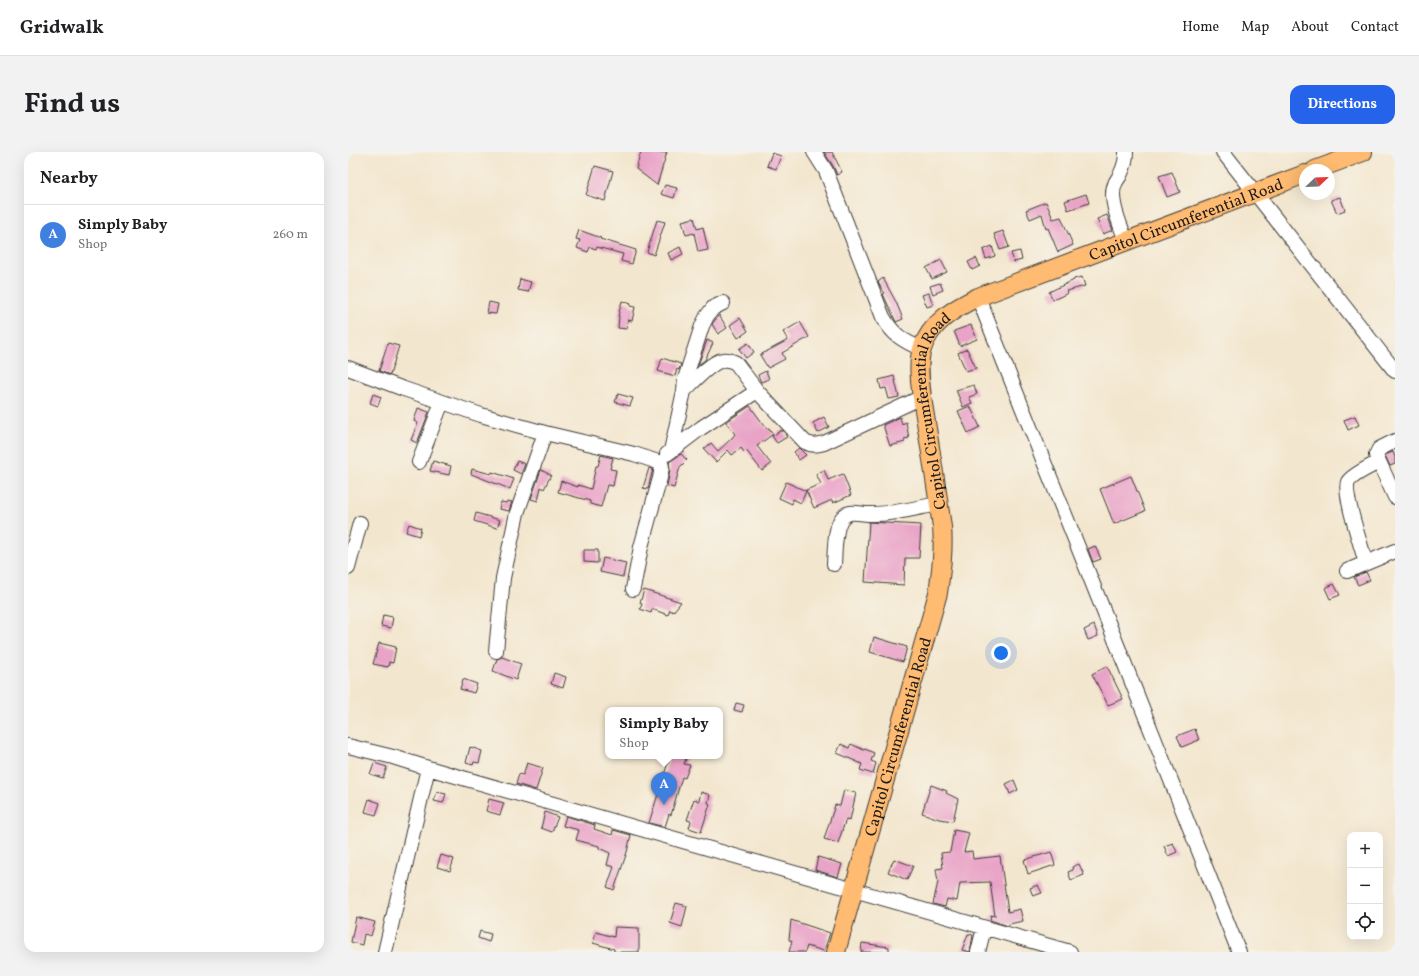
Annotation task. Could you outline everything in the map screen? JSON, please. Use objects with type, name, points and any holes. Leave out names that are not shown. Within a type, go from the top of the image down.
[{"type":"main road","points":[[1332,164],[1363,152]]},
{"type":"main road","name":"Capitol Circumferential Road","points":[[836,952],[852,890],[938,593],[942,560],[942,528],[922,397],[920,368],[922,349],[931,332],[944,317],[961,305],[978,297],[1299,176]]},
{"type":"street","points":[[814,152],[826,171],[885,321],[893,333],[902,340],[922,349]]},
{"type":"street","points":[[1126,152],[1126,158],[1121,174],[1114,184],[1112,193],[1114,207],[1126,241]]},
{"type":"street","points":[[1223,152],[1395,371]]},
{"type":"street","points":[[978,297],[1101,602],[1239,952]]},
{"type":"street","points":[[671,451],[685,379],[702,326],[713,308],[723,303]]},
{"type":"street","points":[[684,390],[715,364],[723,360],[731,360],[736,363],[757,391],[805,442],[810,445],[824,443],[922,397]]},
{"type":"street","points":[[348,368],[442,402],[545,433],[634,454],[662,464],[662,470],[641,547],[633,589]]},
{"type":"street","points":[[654,461],[671,451],[701,428],[757,391]]},
{"type":"street","points":[[419,462],[442,402]]},
{"type":"street","points":[[496,651],[503,578],[517,514],[545,433]]},
{"type":"street","points":[[1395,441],[1379,449],[1376,455],[1395,497]]},
{"type":"street","points":[[1366,563],[1349,502],[1347,488],[1352,478],[1379,462]]},
{"type":"street","points":[[834,564],[837,530],[844,516],[856,512],[868,514],[884,513],[938,504]]},
{"type":"street","points":[[348,568],[360,523]]},
{"type":"street","points":[[1347,571],[1395,551]]},
{"type":"street","points":[[348,746],[393,757],[1070,952]]},
{"type":"street","points":[[385,952],[428,768]]},
{"type":"street","points":[[978,952],[984,928]]},
{"type":"building","points":[[641,152],[667,152],[657,185],[636,169]]},
{"type":"building","points":[[824,152],[832,152],[842,172],[837,175]]},
{"type":"building","points":[[772,153],[781,156],[776,169],[767,166]]},
{"type":"building","points":[[595,166],[613,171],[605,201],[586,195]]},
{"type":"building","points":[[1172,172],[1180,192],[1167,197],[1159,176]]},
{"type":"building","points":[[665,185],[677,188],[674,198],[661,194]]},
{"type":"building","points":[[1086,194],[1089,203],[1068,210],[1065,201]]},
{"type":"building","points":[[1340,197],[1345,210],[1337,213],[1331,200],[1335,200]]},
{"type":"building","points":[[1046,202],[1053,219],[1061,217],[1073,245],[1058,252],[1048,228],[1046,229],[1042,214],[1030,219],[1026,210]]},
{"type":"building","points":[[1107,215],[1113,230],[1103,234],[1097,219]]},
{"type":"building","points":[[694,218],[697,229],[703,227],[708,250],[698,252],[694,233],[686,235],[682,221]]},
{"type":"building","points":[[657,220],[665,222],[654,255],[647,252]]},
{"type":"building","points":[[579,230],[601,238],[600,239],[636,250],[632,264],[621,261],[623,254],[597,247],[596,249],[590,247],[588,252],[577,248],[580,240],[576,239]]},
{"type":"building","points":[[1003,231],[1009,247],[1000,250],[994,234]]},
{"type":"building","points":[[992,246],[995,256],[986,259],[983,250]]},
{"type":"building","points":[[680,247],[683,254],[671,260],[668,253]]},
{"type":"building","points":[[1020,251],[1022,260],[1014,262],[1011,253]]},
{"type":"building","points":[[976,258],[980,266],[972,270],[968,262]]},
{"type":"building","points":[[941,260],[947,272],[932,279],[926,268]]},
{"type":"building","points":[[1082,277],[1085,286],[1067,291],[1068,293],[1053,300],[1049,292],[1074,279]]},
{"type":"building","points":[[883,278],[903,319],[896,322],[883,294],[885,293],[878,282]]},
{"type":"building","points":[[520,279],[531,282],[528,292],[518,290]]},
{"type":"building","points":[[940,283],[943,290],[933,294],[930,286]]},
{"type":"building","points":[[929,293],[933,305],[927,307],[922,295]]},
{"type":"building","points":[[622,301],[635,307],[632,321],[628,320],[627,329],[618,328],[618,316]]},
{"type":"building","points":[[489,302],[498,304],[496,314],[487,313]]},
{"type":"building","points":[[719,315],[727,328],[718,334],[712,324]]},
{"type":"building","points":[[740,318],[748,331],[738,338],[730,325]]},
{"type":"building","points":[[800,322],[809,337],[782,353],[785,359],[768,368],[760,355],[788,340],[783,332]]},
{"type":"building","points":[[971,325],[977,339],[960,346],[954,331]]},
{"type":"building","points":[[707,340],[713,343],[705,360],[698,365]]},
{"type":"building","points":[[388,343],[399,346],[390,375],[379,371]]},
{"type":"building","points":[[748,343],[754,352],[746,358],[739,349]]},
{"type":"building","points":[[967,349],[976,368],[966,371],[958,353]]},
{"type":"building","points":[[662,358],[681,364],[679,370],[677,369],[675,376],[658,371]]},
{"type":"building","points":[[766,371],[769,379],[761,382],[758,375]]},
{"type":"building","points":[[894,376],[899,397],[889,399],[886,388],[881,389],[879,380]]},
{"type":"building","points":[[974,385],[977,394],[969,397],[972,403],[963,407],[956,390]]},
{"type":"building","points":[[373,394],[381,397],[378,406],[370,403]]},
{"type":"building","points":[[618,394],[633,398],[630,406],[615,402]]},
{"type":"building","points":[[750,406],[767,429],[769,428],[773,434],[757,446],[771,464],[762,471],[746,450],[744,452],[741,448],[732,455],[728,450],[716,462],[704,449],[711,443],[718,451],[732,438],[735,434],[726,422]]},
{"type":"building","points":[[970,406],[980,427],[968,433],[958,411]]},
{"type":"building","points":[[418,408],[429,412],[417,443],[411,440],[418,423],[414,421]]},
{"type":"building","points":[[1355,416],[1359,425],[1348,430],[1344,420]]},
{"type":"building","points":[[824,417],[829,427],[818,433],[813,423]]},
{"type":"building","points":[[900,417],[902,424],[906,422],[909,438],[904,439],[905,442],[890,446],[883,425]]},
{"type":"building","points":[[782,430],[787,437],[777,443],[772,436]]},
{"type":"building","points":[[799,448],[806,455],[799,460],[794,452]]},
{"type":"building","points":[[1393,452],[1395,464],[1390,466],[1385,455]]},
{"type":"building","points":[[681,454],[687,460],[680,467],[674,488],[667,486],[670,469],[669,462]]},
{"type":"building","points":[[601,455],[613,458],[610,469],[616,470],[613,486],[607,485],[601,507],[590,504],[590,501],[558,492],[561,481],[578,487],[578,485],[591,489],[596,466],[598,466]]},
{"type":"building","points":[[433,461],[451,466],[449,475],[430,471]]},
{"type":"building","points":[[517,461],[525,464],[521,474],[513,470]]},
{"type":"building","points":[[649,468],[653,469],[648,489],[643,488]]},
{"type":"building","points":[[472,469],[491,474],[492,472],[514,479],[510,489],[471,474]]},
{"type":"building","points":[[541,470],[551,475],[544,489],[541,487],[538,501],[531,499]]},
{"type":"building","points":[[824,470],[828,480],[843,474],[851,495],[833,503],[832,500],[814,508],[806,490],[821,484],[816,474]]},
{"type":"building","points":[[1131,476],[1145,511],[1114,524],[1100,489]]},
{"type":"building","points":[[786,482],[806,491],[801,503],[793,499],[792,504],[779,498]]},
{"type":"building","points":[[507,501],[512,502],[509,511],[499,509],[501,502],[506,503]]},
{"type":"building","points":[[476,513],[500,520],[497,528],[474,521]]},
{"type":"building","points":[[869,522],[921,525],[919,558],[905,558],[904,585],[865,582]]},
{"type":"building","points":[[409,524],[421,528],[419,536],[406,532]]},
{"type":"building","points":[[1095,546],[1101,559],[1093,562],[1088,549]]},
{"type":"building","points":[[584,550],[598,550],[598,563],[584,562]]},
{"type":"building","points":[[603,558],[626,563],[623,577],[600,572]]},
{"type":"building","points":[[1366,572],[1370,580],[1358,585],[1354,577]]},
{"type":"building","points":[[1334,584],[1340,595],[1330,599],[1325,588]]},
{"type":"building","points":[[644,590],[681,602],[673,612],[670,610],[668,615],[652,609],[651,613],[640,609],[642,604],[640,603]]},
{"type":"building","points":[[383,615],[393,617],[391,628],[381,626]]},
{"type":"building","points":[[1094,625],[1098,636],[1088,640],[1084,630]]},
{"type":"building","points":[[874,637],[907,647],[903,662],[870,652]]},
{"type":"building","points":[[379,643],[396,647],[393,663],[389,662],[388,667],[373,664]]},
{"type":"building","points":[[502,657],[521,664],[516,680],[493,671],[497,659]]},
{"type":"building","points":[[1107,666],[1123,699],[1108,705],[1092,674]]},
{"type":"building","points":[[554,673],[566,677],[563,688],[551,684]]},
{"type":"building","points":[[463,679],[477,684],[474,693],[460,689]]},
{"type":"building","points":[[736,703],[744,705],[742,712],[734,710]]},
{"type":"building","points":[[1195,729],[1199,740],[1182,747],[1177,736]]},
{"type":"building","points":[[841,744],[849,748],[851,744],[874,753],[871,761],[876,763],[873,774],[860,770],[862,764],[837,753]]},
{"type":"building","points":[[470,747],[482,751],[479,763],[474,762],[473,765],[466,763]]},
{"type":"building","points":[[669,759],[686,759],[684,764],[690,765],[685,778],[682,777],[671,815],[669,814],[665,827],[649,823]]},
{"type":"building","points":[[374,763],[387,767],[383,778],[370,774]]},
{"type":"building","points":[[527,763],[543,768],[536,790],[516,784],[519,774],[523,775]]},
{"type":"building","points":[[1014,780],[1018,790],[1010,794],[1006,784]]},
{"type":"building","points":[[931,785],[947,791],[946,793],[958,799],[953,821],[939,819],[922,813]]},
{"type":"building","points":[[844,790],[856,793],[850,820],[846,819],[838,843],[824,839],[835,805],[840,806]]},
{"type":"building","points":[[437,792],[446,794],[443,803],[434,801]]},
{"type":"building","points":[[701,792],[710,795],[708,803],[710,804],[701,832],[689,828],[691,821],[687,820],[694,799],[699,801]]},
{"type":"building","points":[[369,799],[380,803],[376,815],[365,812]]},
{"type":"building","points":[[489,799],[504,803],[500,815],[486,811]]},
{"type":"building","points":[[545,812],[558,817],[552,832],[541,828]]},
{"type":"building","points":[[566,816],[595,825],[594,829],[612,835],[613,830],[631,835],[614,890],[607,887],[614,867],[607,865],[610,853],[599,848],[599,846],[576,840],[579,830],[563,826]]},
{"type":"building","points":[[954,830],[969,833],[964,852],[972,851],[973,859],[1000,856],[1008,912],[1020,909],[1023,921],[1009,924],[1008,926],[990,920],[991,915],[995,916],[990,882],[960,883],[957,901],[947,899],[945,907],[933,904],[938,882],[936,869],[943,868],[941,853],[950,852]]},
{"type":"building","points":[[1173,843],[1177,852],[1168,856],[1164,846]]},
{"type":"building","points":[[1051,852],[1055,865],[1028,874],[1024,860]]},
{"type":"building","points":[[441,855],[454,859],[450,871],[437,867]]},
{"type":"building","points":[[818,857],[842,864],[838,877],[815,870]]},
{"type":"building","points":[[894,859],[913,866],[907,880],[888,872]]},
{"type":"building","points":[[1079,864],[1084,875],[1071,880],[1068,872],[1073,870],[1072,867]]},
{"type":"building","points":[[1038,885],[1042,893],[1033,896],[1030,888]]},
{"type":"building","points":[[676,903],[687,906],[682,927],[670,923]]},
{"type":"building","points":[[356,917],[375,922],[371,936],[364,934],[362,945],[351,942]]},
{"type":"building","points":[[791,920],[830,933],[824,951],[807,946],[805,952],[789,952],[792,941],[789,940]]},
{"type":"building","points":[[615,927],[639,928],[639,952],[614,952],[614,949],[593,943],[596,932],[614,937]]},
{"type":"building","points":[[480,931],[491,934],[489,942],[478,938]]},
{"type":"building","points":[[968,934],[973,935],[970,952],[962,950]]},
{"type":"building","points":[[862,943],[889,947],[889,952],[861,952]]},
{"type":"place","name":"Simply Baby","points":[[664,805]]}]
